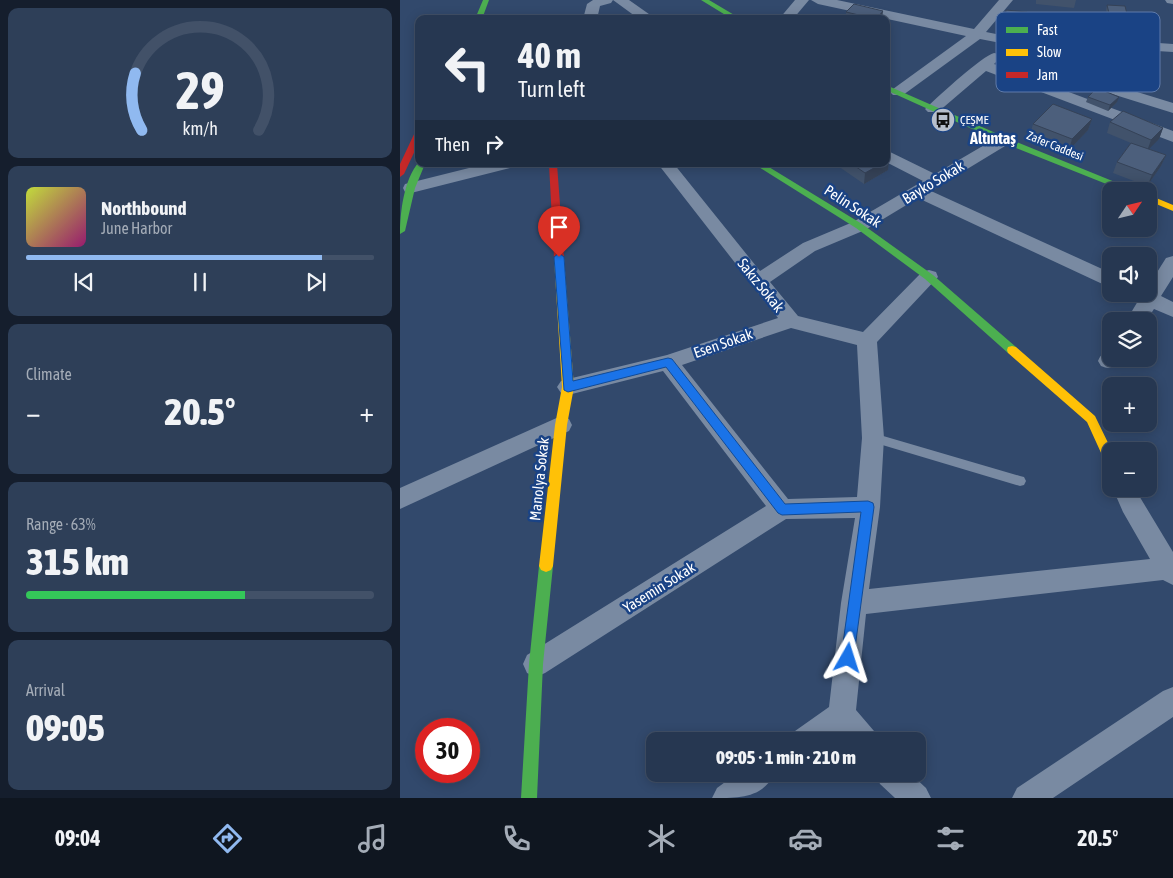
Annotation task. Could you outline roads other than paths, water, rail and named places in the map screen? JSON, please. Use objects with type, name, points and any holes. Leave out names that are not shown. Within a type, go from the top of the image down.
[{"type":"street","points":[[470,15],[476,0]]},
{"type":"street","points":[[480,15],[486,0]]},
{"type":"street","points":[[620,0],[643,15]]},
{"type":"street","points":[[704,0],[731,15]]},
{"type":"street","points":[[789,15],[802,0]]},
{"type":"street","points":[[818,0],[886,15]]},
{"type":"street","points":[[872,12],[881,0]]},
{"type":"street","points":[[892,90],[976,35],[1006,0]]},
{"type":"street","points":[[591,15],[596,1]]},
{"type":"street","points":[[890,16],[996,38]]},
{"type":"street","points":[[1160,47],[1173,48]]},
{"type":"street","points":[[933,109],[996,54]]},
{"type":"street","points":[[984,65],[996,70]]},
{"type":"street","name":"Zafer Caddesi","points":[[892,90],[1004,140],[1109,182]]},
{"type":"street","points":[[1055,92],[1173,137]]},
{"type":"street","points":[[1121,92],[1173,108]]},
{"type":"street","name":"Bayko Sokak","points":[[758,281],[809,247],[859,226],[1004,140]]},
{"type":"street","points":[[400,174],[415,141]]},
{"type":"street","points":[[890,157],[934,180]]},
{"type":"street","points":[[400,230],[411,188],[420,167]]},
{"type":"street","points":[[411,188],[492,167]]},
{"type":"street","name":"Manolya Sokak","points":[[529,798],[536,664],[561,425],[568,387],[554,167]]},
{"type":"street","name":"Sakız Sokak","points":[[668,167],[791,321],[867,340]]},
{"type":"street","name":"Pelin Sokak","points":[[763,167],[859,226],[929,276],[1091,419],[1102,443]]},
{"type":"street","points":[[917,191],[1102,277]]},
{"type":"street","points":[[1158,202],[1173,208]]},
{"type":"street","points":[[1157,282],[1173,262]]},
{"type":"street","points":[[857,732],[842,714],[854,603],[868,507],[873,438],[867,340],[929,276]]},
{"type":"street","points":[[1157,302],[1173,310]]},
{"type":"street","name":"Esen Sokak","points":[[568,387],[668,362],[791,321]]},
{"type":"street","points":[[668,362],[782,509],[868,507]]},
{"type":"street","points":[[400,499],[561,425]]},
{"type":"street","points":[[854,603],[1171,571],[1129,497]]},
{"type":"street","name":"Yasemin Sokak","points":[[536,664],[782,509]]},
{"type":"street","points":[[1027,798],[1173,701]]},
{"type":"street","points":[[817,732],[842,714]]},
{"type":"street","points":[[727,798],[749,782]]},
{"type":"street","points":[[899,782],[916,798]]},
{"type":"lane","points":[[873,438],[1020,481]]},
{"type":"place","name":"ÇEŞME","points":[[943,120]]},
{"type":"district","name":"Altıntaş","points":[[993,138]]}]
